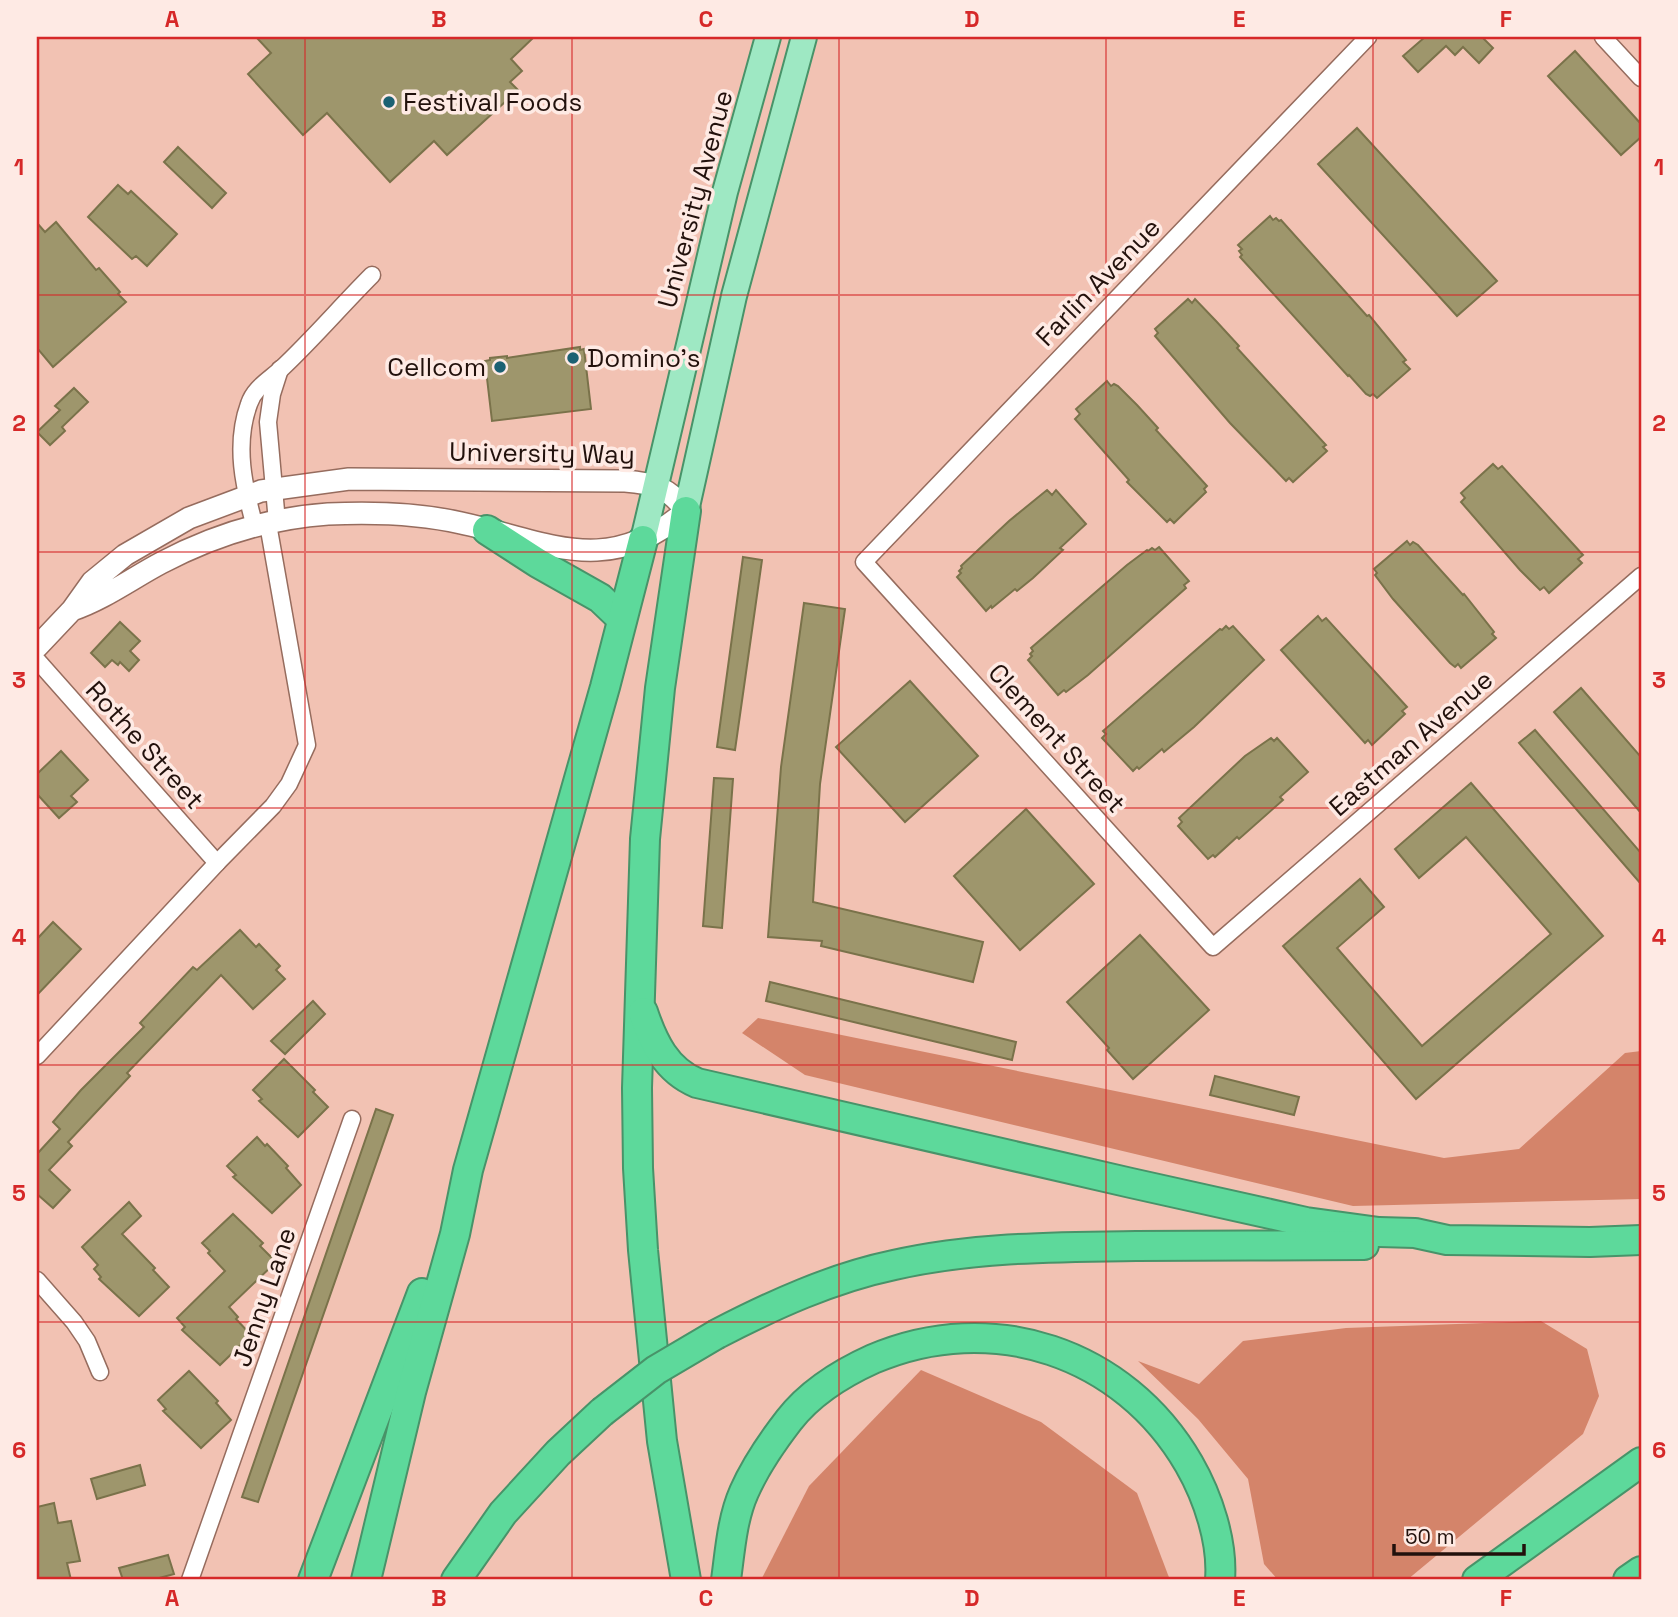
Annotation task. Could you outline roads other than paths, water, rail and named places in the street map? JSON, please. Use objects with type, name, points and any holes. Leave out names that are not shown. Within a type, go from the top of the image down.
[{"type":"highway","points":[[686,511],[664,653],[643,871],[638,1168],[643,1250],[662,1441],[686,1580]]},
{"type":"highway","points":[[487,530],[600,598],[622,619]]},
{"type":"highway","points":[[366,1580],[408,1406],[455,1234],[468,1170],[643,540]]},
{"type":"highway","points":[[639,996],[651,1035],[666,1059],[685,1077],[704,1085],[1251,1211],[1318,1224],[1447,1240]]},
{"type":"highway","points":[[313,1580],[468,1170]]},
{"type":"highway","points":[[456,1580],[503,1513],[558,1452],[602,1412],[656,1370],[759,1312],[811,1290],[893,1265],[1014,1248],[1417,1244],[1447,1240],[1641,1240]]},
{"type":"highway","points":[[726,1580],[733,1530],[744,1494],[765,1454],[789,1419],[804,1404],[837,1377],[895,1350],[940,1339],[984,1337],[1021,1341],[1057,1351],[1110,1378],[1154,1416],[1179,1447],[1198,1479],[1217,1544],[1220,1580]]},
{"type":"highway","points":[[1478,1580],[1641,1462]]},
{"type":"highway","points":[[1628,1580],[1641,1571]]},
{"type":"main road","name":"University Avenue","points":[[643,540],[722,205],[768,37]]},
{"type":"main road","points":[[37,647],[72,611],[187,550],[266,524],[326,514],[383,513],[435,518],[555,548],[610,550],[643,540],[686,511],[734,296],[804,37]]},
{"type":"main road","name":"University Way","points":[[72,611],[92,582],[125,555],[182,522],[246,495],[274,488],[332,480],[384,478],[625,481],[656,485],[669,492],[686,511]]},
{"type":"street","name":"Farlin Avenue","points":[[864,562],[1368,37]]},
{"type":"street","points":[[1602,37],[1641,78]]},
{"type":"street","points":[[266,524],[246,495],[241,454],[247,410],[257,390],[372,275]]},
{"type":"street","points":[[37,1056],[273,806],[289,784],[307,745],[266,524],[274,488],[268,422],[272,394],[280,369]]},
{"type":"street","name":"Clement Street","points":[[864,562],[1213,947]]},
{"type":"street","name":"Eastman Avenue","points":[[1213,947],[1641,576]]},
{"type":"street","name":"Rothe Street","points":[[37,660],[217,863]]},
{"type":"street","name":"Jenny Lane","points":[[190,1580],[352,1119]]},
{"type":"street","points":[[37,1280],[74,1322],[87,1341],[100,1372]]},
{"type":"place","name":"Festival Foods","points":[[389,102]]},
{"type":"place","name":"Domino's","points":[[573,358]]},
{"type":"place","name":"Cellcom","points":[[500,367]]}]
